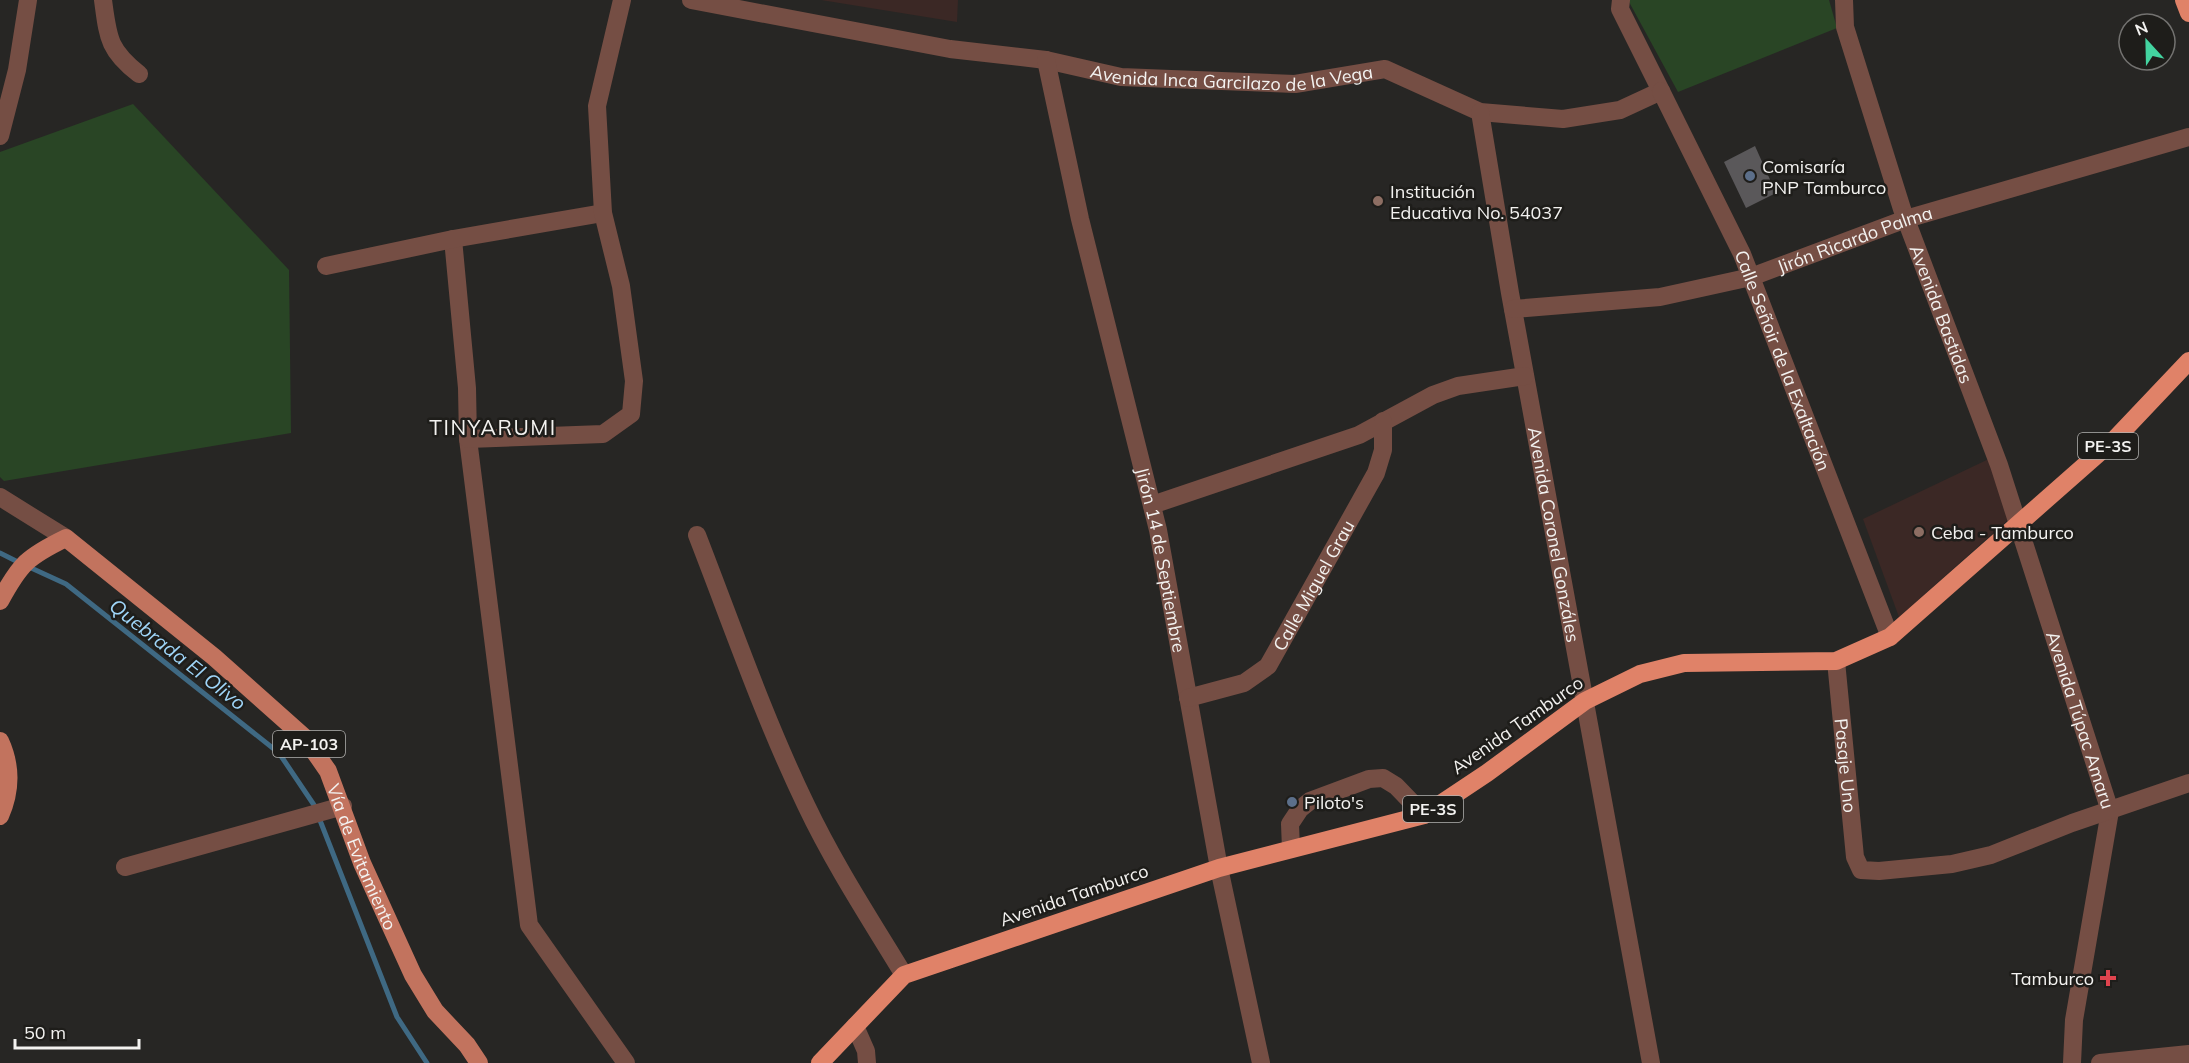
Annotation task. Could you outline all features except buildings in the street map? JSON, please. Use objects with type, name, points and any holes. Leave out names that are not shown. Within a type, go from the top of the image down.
[{"type":"highway","points":[[2184,0],[2189,13]]},
{"type":"highway","name":"Avenida Tamburco","points":[[820,1063],[904,975],[1219,868],[1424,815],[1487,773],[1585,701],[1640,674],[1684,663],[1836,661],[1890,637],[2116,438],[2189,361]]},
{"type":"main road","points":[[0,601],[21,565],[66,538]]},
{"type":"main road","name":"Vía de Evitamiento","points":[[66,538],[214,657],[304,738],[328,771],[343,806],[362,863],[413,975],[435,1011],[467,1045],[479,1063]]},
{"type":"main road","points":[[0,741],[9,767],[10,785],[8,799],[0,816]]},
{"type":"street","points":[[0,136],[17,70],[28,0]]},
{"type":"street","points":[[103,0],[112,46],[125,64],[139,74]]},
{"type":"street","points":[[468,439],[603,434],[631,414],[634,381],[621,286],[603,213],[597,106],[622,0]]},
{"type":"street","name":"Avenida Inca Garcilazo de la Vega","points":[[691,0],[950,49],[1046,60],[1121,77],[1295,84],[1385,69],[1479,112],[1563,119],[1620,110],[1661,91]]},
{"type":"street","points":[[1621,0],[1620,9],[1661,91]]},
{"type":"street","name":"Avenida Bastidas","points":[[1844,0],[1845,27],[1906,219],[2000,465],[2019,523]]},
{"type":"street","name":"Jirón 14 de Septiembre","points":[[1046,60],[1080,219],[1152,506],[1219,868],[1261,1063]]},
{"type":"street","name":"Calle Señoir de la Exaltación","points":[[1661,91],[1751,277],[1890,637]]},
{"type":"street","name":"Avenida Coronel Gonzáles","points":[[1479,112],[1651,1063]]},
{"type":"street","name":"Jirón Ricardo Palma","points":[[1513,309],[1660,297],[1751,277],[1906,219],[2189,137]]},
{"type":"street","points":[[326,266],[453,239],[603,213]]},
{"type":"street","points":[[453,239],[467,388],[468,439],[529,925],[626,1063]]},
{"type":"street","points":[[1152,506],[1359,435],[1433,395],[1458,386],[1525,376]]},
{"type":"street","name":"Calle Miguel Grau","points":[[1188,698],[1244,683],[1268,666],[1376,473],[1383,450],[1383,421]]},
{"type":"street","points":[[0,497],[66,538]]},
{"type":"street","name":"Avenida Túpac Amaru","points":[[2019,523],[2110,811],[2074,1020],[2072,1063]]},
{"type":"street","points":[[697,535],[783,755],[807,807],[857,898],[904,975]]},
{"type":"street","name":"Pasaje Uno","points":[[1836,661],[1856,857],[1862,870],[1879,871],[1962,862],[1990,855],[2072,823],[2110,811]]},
{"type":"street","points":[[1291,849],[1290,824],[1300,809],[1310,801],[1369,779],[1383,778],[1396,786],[1424,815]]},
{"type":"street","points":[[2110,811],[2189,783]]},
{"type":"street","points":[[125,867],[343,806]]},
{"type":"street","points":[[855,1026],[866,1051],[867,1063]]},
{"type":"street","points":[[2100,1063],[2189,1054]]},
{"type":"shaded area","points":[[821,0],[958,0],[957,22]]},
{"type":"shaded area","points":[[1993,457],[2010,518],[1899,617],[1863,519]]},
{"type":"green space","points":[[1628,0],[1829,0],[1837,28],[1678,92]]},
{"type":"green space","points":[[133,104],[289,270],[291,433],[4,481],[0,477],[0,152]]},
{"type":"waterway","name":"Quebrada El Olivo","points":[[0,553],[20,563]]},
{"type":"waterway","name":"Quebrada El Olivo","points":[[29,567],[66,584],[279,753],[314,805],[397,1017],[427,1063]]},
{"type":"place","name":"Comisaría PNP Tamburco","points":[[1750,176]]},
{"type":"place","name":"Institución Educativa No. 54037","points":[[1378,201]]},
{"type":"place","name":"Ceba - Tamburco","points":[[1919,532]]},
{"type":"place","name":"Piloto's","points":[[1292,802]]},
{"type":"place","name":"Tamburco","points":[[2108,978]]},
{"type":"district","name":"TINYARUMI","points":[[493,427]]}]
